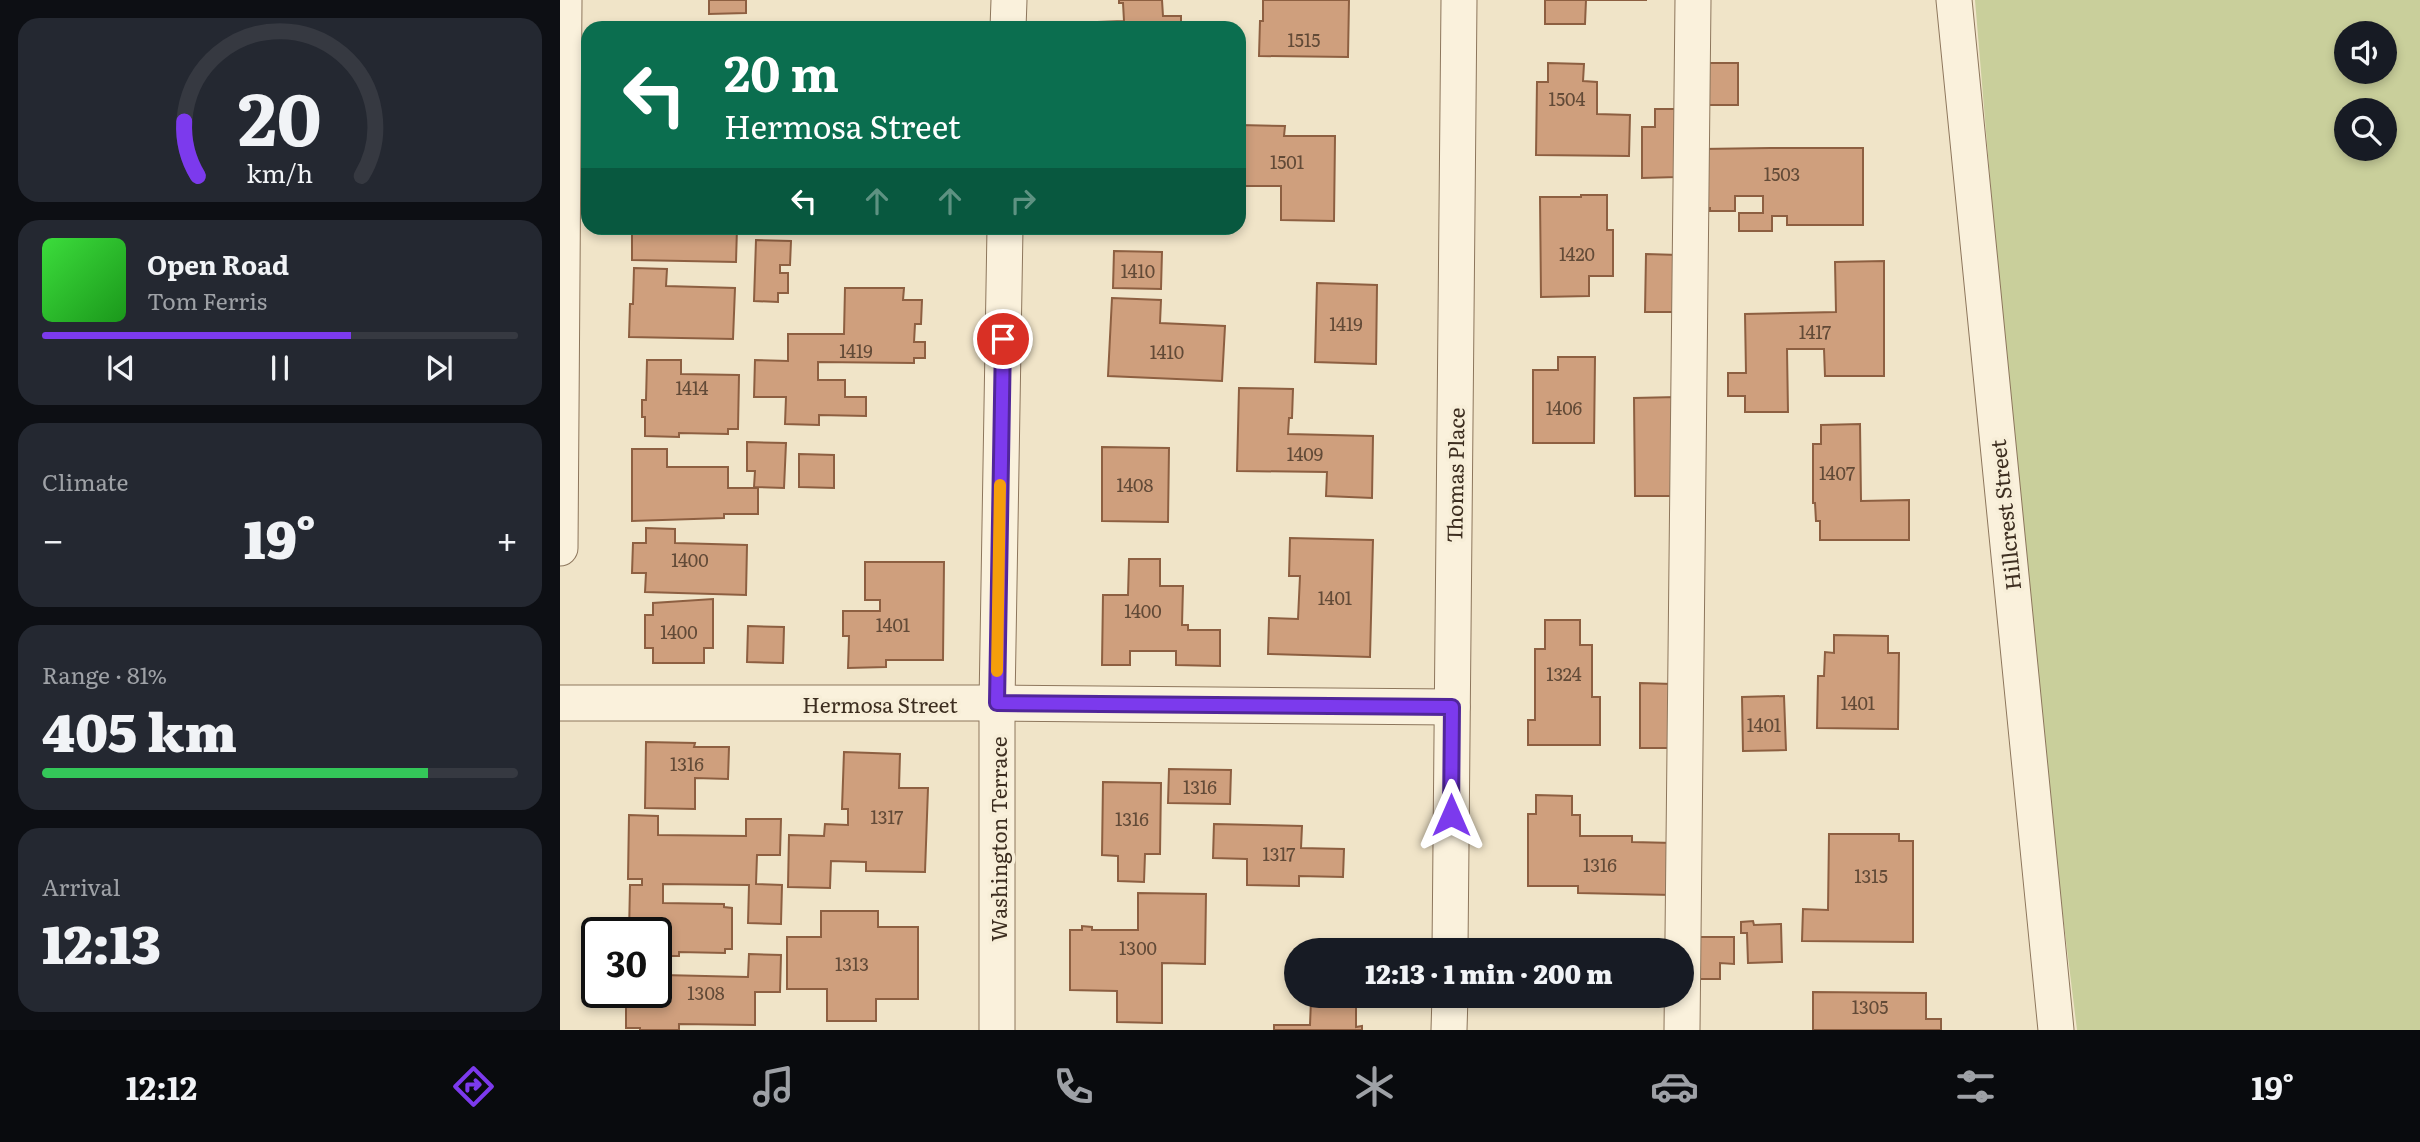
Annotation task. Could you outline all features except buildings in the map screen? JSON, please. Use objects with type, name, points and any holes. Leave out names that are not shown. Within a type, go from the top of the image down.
[{"type":"street","points":[[560,548],[564,0]]},
{"type":"street","points":[[1008,21],[1009,0]]},
{"type":"street","name":"Thomas Place","points":[[1450,938],[1459,0]]},
{"type":"street","points":[[1682,1030],[1693,0]]},
{"type":"street","name":"Hillcrest Street","points":[[1954,0],[2056,1030]]},
{"type":"street","name":"Washington Terrace","points":[[997,1030],[997,703],[1005,235]]},
{"type":"street","name":"Hermosa Street","points":[[560,704],[997,703],[1452,707]]},
{"type":"street","points":[[1450,1008],[1450,1030]]},
{"type":"green space","points":[[1975,0],[2420,0],[2420,1030],[2077,1030],[2028,632]]},
{"type":"slow traffic","points":[[997,671],[1000,485]]},
{"type":"route","points":[[1003,339],[997,703],[1452,707],[1451,815]]}]
